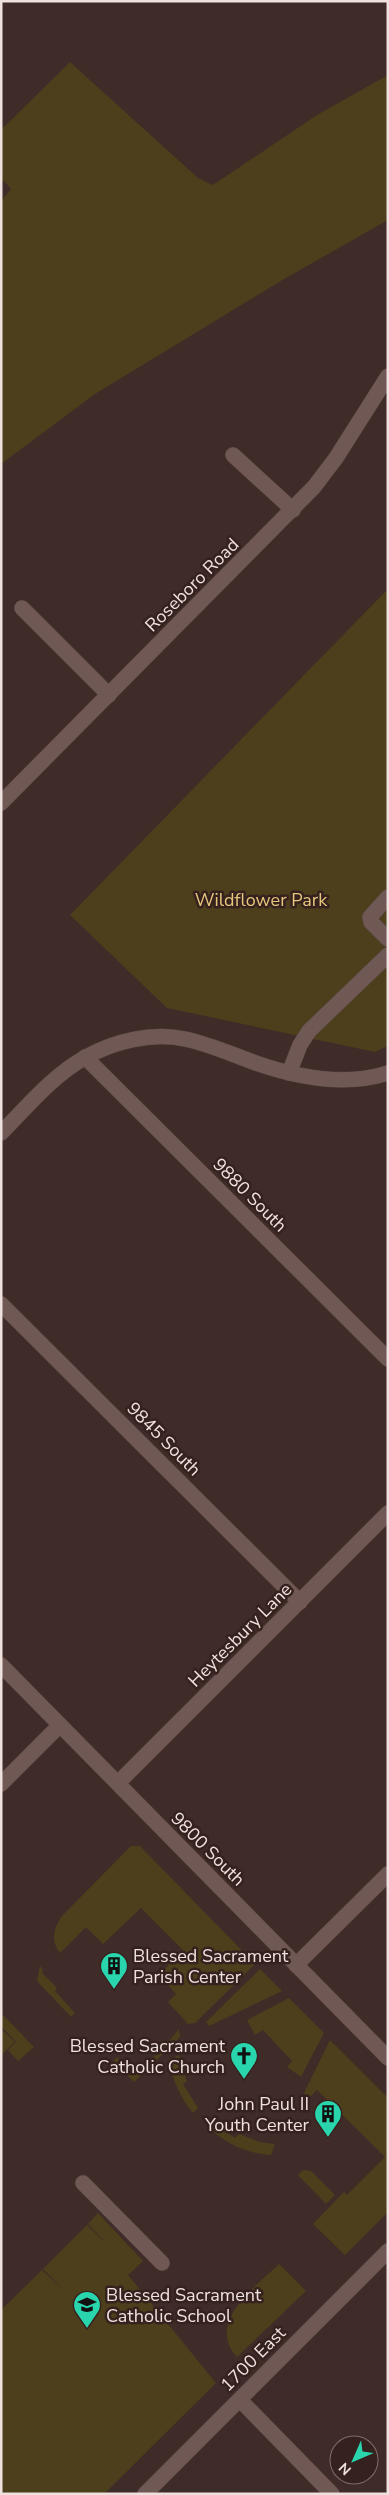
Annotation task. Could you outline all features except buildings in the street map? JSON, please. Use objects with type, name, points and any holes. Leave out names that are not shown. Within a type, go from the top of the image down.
[{"type":"street","name":"Roseboro Road","points":[[1,803],[293,510],[336,458],[388,376]]},
{"type":"street","points":[[233,455],[293,510]]},
{"type":"street","points":[[22,608],[109,695]]},
{"type":"street","points":[[388,897],[370,917],[371,922],[388,939]]},
{"type":"street","points":[[289,1073],[300,1045],[309,1031],[388,955]]},
{"type":"street","points":[[1,1133],[51,1083],[85,1057],[114,1045],[147,1037],[184,1038],[289,1073],[333,1080],[378,1076],[388,1073]]},
{"type":"street","name":"9880 South","points":[[85,1057],[388,1359]]},
{"type":"street","name":"9845 South","points":[[1,1304],[300,1602]]},
{"type":"street","name":"Heytesbury Lane","points":[[118,1783],[388,1514]]},
{"type":"street","name":"9800 South","points":[[1,1665],[388,2058]]},
{"type":"street","points":[[1,1784],[60,1725]]},
{"type":"street","points":[[296,1965],[388,1874]]},
{"type":"street","points":[[82,2183],[162,2264]]},
{"type":"street","name":"1700 East","points":[[145,2494],[388,2251]]},
{"type":"street","points":[[240,2400],[332,2494]]},
{"type":"green space","points":[[70,62],[198,178],[213,185],[317,115],[388,75],[388,220],[284,279],[95,394],[1,464],[1,201],[11,189],[1,178],[1,130]]},
{"type":"green space","name":"Wildflower Park","points":[[388,589],[388,1046],[375,1052],[167,1008],[70,915]]},
{"type":"green space","points":[[131,1846],[140,1846],[255,1964],[195,2023],[188,2024],[168,2002],[176,1994],[159,1975],[183,1950],[141,1908],[103,1944],[86,1927],[60,1953],[55,1943],[55,1930],[62,1916]]},
{"type":"green space","points":[[40,1966],[43,1970],[42,1973],[57,1988],[55,1991],[75,2013],[71,2017],[37,1981]]},
{"type":"green space","points":[[260,1969],[282,1991],[209,2026],[206,2022]]},
{"type":"green space","points":[[289,1998],[324,2033],[301,2077],[287,2067],[292,2061],[263,2030],[255,2035],[247,2020]]},
{"type":"green space","points":[[1,2013],[34,2047],[18,2061],[8,2050],[16,2042],[1,2026]]},
{"type":"green space","points":[[1,2029],[15,2042],[1,2055]]},
{"type":"green space","points":[[179,2029],[180,2037],[134,2082],[113,2061],[118,2057],[124,2067],[135,2075],[146,2060],[159,2054],[164,2043],[170,2040]]},
{"type":"green space","points":[[330,2040],[388,2098],[388,2212],[345,2255],[313,2224],[344,2192],[347,2195],[385,2157],[317,2090],[309,2098],[304,2093]]},
{"type":"green space","points":[[179,2055],[187,2082],[183,2084],[198,2108],[193,2113],[184,2101],[168,2060]]},
{"type":"green space","points":[[212,2123],[235,2138],[239,2134],[260,2142],[275,2144],[271,2155],[245,2150],[229,2143],[208,2127]]},
{"type":"green space","points":[[303,2170],[311,2171],[335,2195],[326,2204],[298,2175]]},
{"type":"green space","name":"Blessed Sacrament Catholic School","points":[[98,2213],[143,2261],[128,2275],[216,2383],[104,2494],[1,2494],[1,2310],[42,2270],[64,2290],[43,2269],[87,2225],[109,2246],[88,2224]]},
{"type":"green space","points":[[279,2264],[306,2291],[237,2357],[229,2344],[227,2331],[230,2318],[247,2294]]},
{"type":"place","name":"Blessed Sacrament Parish Center","points":[[114,1990]]},
{"type":"place","name":"Blessed Sacrament Catholic Church","points":[[244,2080]]},
{"type":"place","name":"John Paul II Youth Center","points":[[328,2138]]},
{"type":"place","name":"Blessed Sacrament Catholic School","points":[[87,2329]]}]
